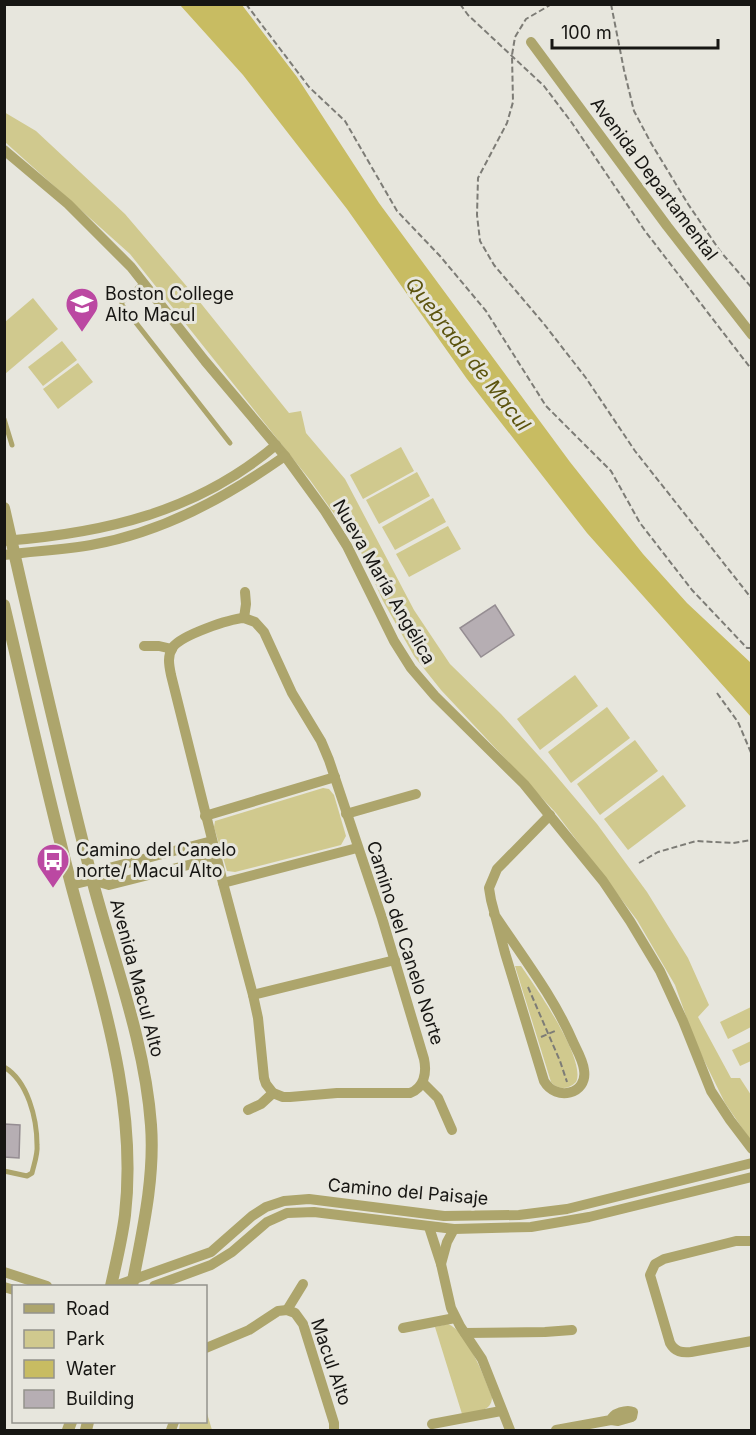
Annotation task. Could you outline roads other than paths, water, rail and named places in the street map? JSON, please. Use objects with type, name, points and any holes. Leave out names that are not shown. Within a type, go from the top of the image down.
[{"type":"street","name":"Avenida Departamental","points":[[531,42],[668,226],[752,334]]},
{"type":"street","name":"Nueva María Angélica","points":[[4,150],[99,233],[144,282],[205,361],[285,456],[347,546],[394,641],[411,668],[435,696],[510,770],[550,814],[603,881],[644,944],[672,996],[711,1091],[752,1149]]},
{"type":"street","points":[[8,541],[81,533],[157,513],[209,490],[276,445]]},
{"type":"street","points":[[10,554],[91,545],[153,528],[213,503],[250,481],[285,456]]},
{"type":"street","name":"Avenida Macul Alto","points":[[4,508],[10,554],[92,880],[141,1058],[151,1125],[151,1158],[146,1213],[133,1283]]},
{"type":"street","points":[[245,592],[244,618],[231,620],[184,639],[172,649],[169,660],[205,816],[253,995],[266,1084],[278,1096],[290,1097],[337,1093],[405,1094],[415,1091],[423,1083],[438,1098],[452,1130]]},
{"type":"street","points":[[4,605],[71,885],[110,1030],[124,1105],[128,1158],[125,1213],[113,1285]]},
{"type":"street","name":"Camino del Canelo Norte","points":[[244,618],[255,622],[264,632],[292,693],[325,750],[426,1066],[423,1083]]},
{"type":"street","points":[[144,646],[172,649]]},
{"type":"street","points":[[205,816],[335,777]]},
{"type":"street","points":[[346,814],[416,794]]},
{"type":"street","points":[[494,914],[546,992],[582,1062],[585,1073],[579,1087],[570,1093],[560,1094],[548,1087],[531,1041],[494,914],[489,888],[494,873],[550,814]]},
{"type":"street","points":[[71,885],[92,880],[105,869],[212,841]]},
{"type":"street","points":[[223,883],[357,848]]},
{"type":"street","points":[[92,880],[109,885],[216,858]]},
{"type":"street","points":[[253,995],[394,960]]},
{"type":"street","points":[[248,1110],[261,1104],[273,1093]]},
{"type":"street","name":"Camino del Paisaje","points":[[133,1283],[211,1252],[260,1211],[292,1200],[323,1200],[472,1217],[519,1215],[567,1209],[752,1163]]},
{"type":"street","name":"Camino del Paisaje","points":[[159,1285],[212,1265],[232,1252],[267,1222],[287,1213],[314,1212],[454,1229],[508,1228],[559,1223],[752,1177]]},
{"type":"street","points":[[429,1227],[455,1317],[482,1359],[510,1431]]},
{"type":"street","points":[[441,1264],[447,1242],[454,1229]]},
{"type":"street","points":[[752,1241],[736,1241],[664,1259],[655,1264],[650,1275],[670,1343],[676,1350],[682,1353],[691,1352],[752,1341]]},
{"type":"street","points":[[4,1272],[41,1285]]},
{"type":"street","name":"Macul Alto","points":[[287,1310],[303,1284]]},
{"type":"street","name":"Macul Alto","points":[[207,1348],[249,1330],[278,1311],[287,1310],[299,1316],[334,1423],[334,1431]]},
{"type":"street","points":[[403,1328],[455,1317]]},
{"type":"street","points":[[465,1334],[572,1330]]},
{"type":"street","points":[[432,1424],[501,1412]]},
{"type":"street","points":[[556,1431],[610,1420]]},
{"type":"lane","points":[[144,282],[122,302],[122,305],[230,443]]},
{"type":"lane","points":[[4,419],[12,445]]},
{"type":"lane","points":[[4,1067],[27,1096],[34,1117],[38,1147],[32,1173],[27,1176],[4,1171]]},
{"type":"water","name":"Quebrada de Macul","points":[[180,5],[242,5],[297,77],[379,203],[570,462],[643,554],[687,603],[751,663],[751,717],[587,533],[467,379],[347,209],[243,75]]},
{"type":"place","name":"Boston College Alto Macul","points":[[82,333]]},
{"type":"place","name":"Camino del Canelo norte/ Macul Alto","points":[[53,889]]}]
